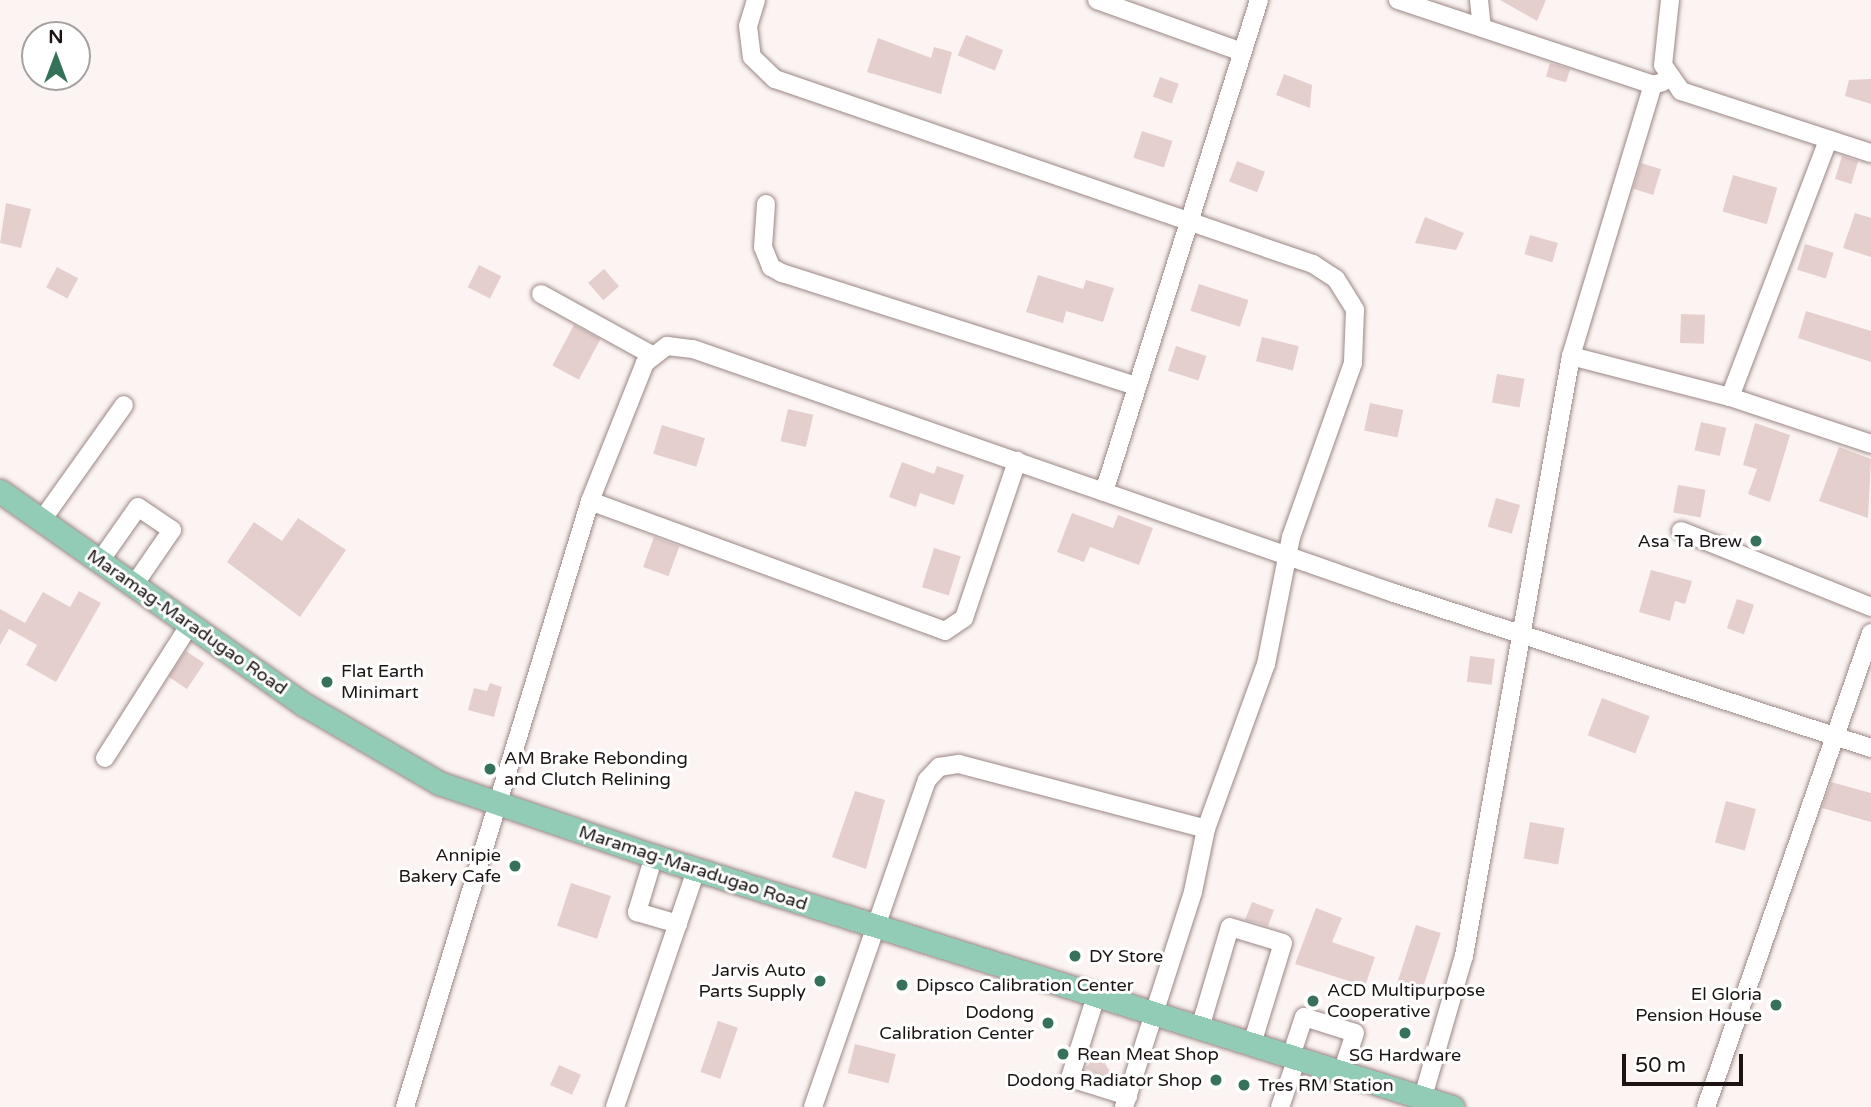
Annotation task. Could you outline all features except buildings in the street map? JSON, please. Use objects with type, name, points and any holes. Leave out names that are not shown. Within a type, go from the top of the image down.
[{"type":"main road","name":"Maramag-Maradugao Road","points":[[0,491],[190,624],[393,760],[496,805],[878,928],[1342,1072],[1420,1102],[1452,1107]]},
{"type":"street","points":[[756,0],[748,26],[750,49],[763,72],[775,79],[1186,219],[1327,272],[1355,310],[1353,363],[1286,555],[1266,664],[1206,829],[1157,1014],[1126,1102],[1070,1078],[1096,996]]},
{"type":"street","points":[[1097,0],[1242,52]]},
{"type":"street","points":[[1104,492],[1133,385],[1259,0]]},
{"type":"street","points":[[1398,0],[1871,153]]},
{"type":"street","points":[[1479,0],[1482,28]]},
{"type":"street","points":[[1420,1102],[1464,956],[1571,356],[1661,83],[1670,0]]},
{"type":"street","points":[[1730,397],[1828,141]]},
{"type":"street","points":[[765,204],[763,247],[771,267],[782,273],[1133,385]]},
{"type":"street","points":[[541,294],[650,354]]},
{"type":"street","points":[[405,1107],[496,805],[514,763],[526,700],[590,501],[650,354],[667,346],[693,349],[1521,636],[1871,748]]},
{"type":"street","points":[[1571,356],[1730,397],[1871,444]]},
{"type":"street","points":[[42,520],[124,405]]},
{"type":"street","points":[[590,501],[945,631],[964,618],[1017,461]]},
{"type":"street","points":[[100,561],[138,507],[172,530],[134,585]]},
{"type":"street","points":[[1681,531],[1871,607]]},
{"type":"street","points":[[105,758],[190,624]]},
{"type":"street","points":[[1706,1107],[1871,633]]},
{"type":"street","points":[[813,1107],[878,928],[927,780],[939,767],[959,764],[1206,829]]},
{"type":"street","points":[[654,856],[637,912],[678,923]]},
{"type":"street","points":[[615,1107],[696,870]]},
{"type":"street","points":[[1199,1028],[1230,927],[1283,943],[1252,1044]]},
{"type":"street","points":[[1280,1107],[1304,1017],[1355,1033],[1342,1072]]},
{"type":"place","name":"Asa Ta Brew","points":[[1756,541]]},
{"type":"place","name":"Flat Earth Minimart","points":[[327,682]]},
{"type":"place","name":"AM Brake Rebonding and Clutch Relining","points":[[490,769]]},
{"type":"place","name":"Annipie Bakery Cafe","points":[[515,866]]},
{"type":"place","name":"DY Store","points":[[1075,956]]},
{"type":"place","name":"Jarvis Auto Parts Supply","points":[[820,981]]},
{"type":"place","name":"Dipsco Calibration Center","points":[[902,985]]},
{"type":"place","name":"ACD Multipurpose Cooperative","points":[[1313,1001]]},
{"type":"place","name":"El Gloria Pension House","points":[[1776,1005]]},
{"type":"place","name":"Dodong Calibration Center","points":[[1048,1023]]},
{"type":"place","name":"SG Hardware","points":[[1405,1033]]},
{"type":"place","name":"Rean Meat Shop","points":[[1063,1054]]},
{"type":"place","name":"Dodong Radiator Shop","points":[[1216,1080]]},
{"type":"place","name":"Tres RM Station","points":[[1244,1085]]}]
